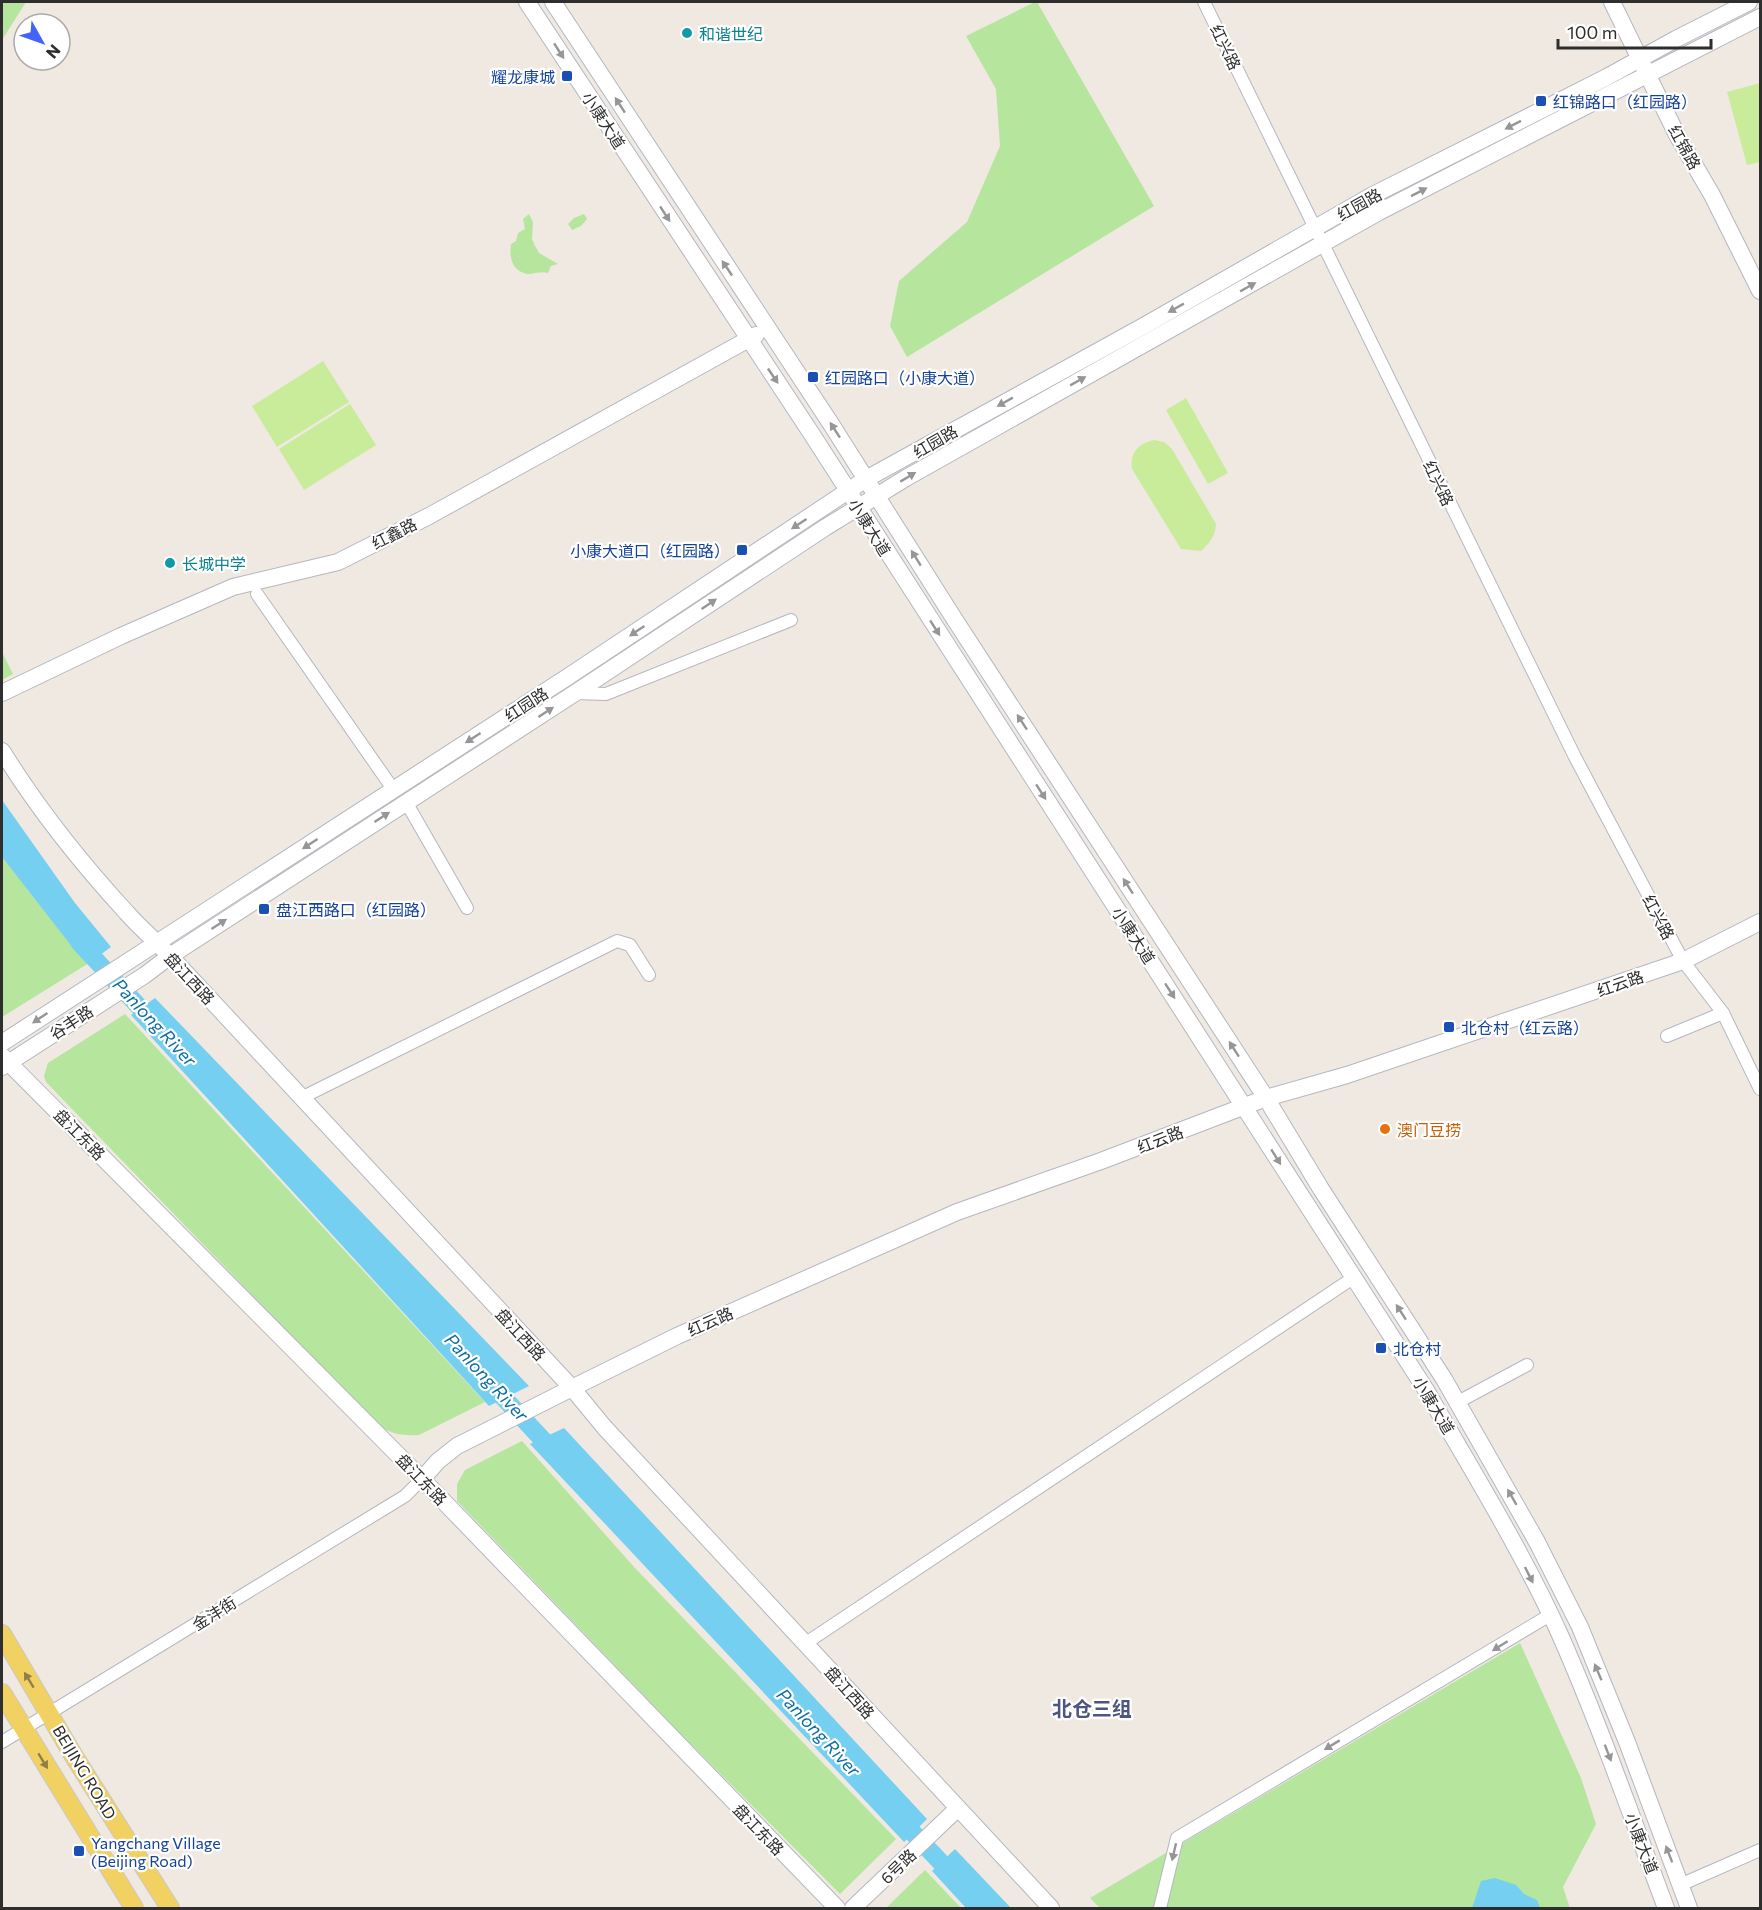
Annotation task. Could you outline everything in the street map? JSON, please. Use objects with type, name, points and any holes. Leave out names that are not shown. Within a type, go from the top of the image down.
[{"type":"main road","name":"小康大道","points":[[527,2],[848,491],[1426,1390],[1518,1553],[1550,1615],[1607,1750],[1666,1908]]},
{"type":"main road","name":"小康大道","points":[[553,2],[877,496],[1266,1098],[1321,1189],[1458,1402],[1537,1542],[1580,1627],[1628,1742],[1689,1908]]},
{"type":"main road","name":"红锦路","points":[[1612,2],[1644,56]]},
{"type":"main road","name":"红锦路","points":[[1624,2],[1677,135],[1712,195],[1761,291]]},
{"type":"main road","name":"红园路","points":[[157,942],[566,678],[866,479],[1371,196],[1607,77],[1749,2]]},
{"type":"main road","name":"红园路","points":[[170,956],[576,693],[826,527],[978,436],[1379,212],[1761,17]]},
{"type":"main road","name":"红锦路","points":[[1652,73],[1721,190],[1761,268]]},
{"type":"main road","name":"红鑫路","points":[[2,693],[121,636],[233,587],[338,562],[429,516],[767,328]]},
{"type":"main road","name":"盘江西路","points":[[2,752],[17,776],[74,852],[129,915],[157,942],[572,1388],[605,1428],[1051,1908]]},
{"type":"main road","name":"红云路","points":[[422,1479],[438,1461],[458,1446],[572,1388],[698,1326],[957,1212],[1266,1098],[1347,1075],[1683,960],[1761,922]]},
{"type":"main road","name":"谷丰路","points":[[2,1043],[157,942]]},
{"type":"main road","name":"谷丰路","points":[[4,1062],[145,975],[170,956]]},
{"type":"main road","name":"盘江东路","points":[[4,1062],[422,1479],[837,1908]]},
{"type":"main road","name":"BEIJING ROAD","points":[[2,1634],[170,1908]]},
{"type":"main road","name":"BEIJING ROAD","points":[[2,1693],[134,1908]]},
{"type":"main road","name":"6号路","points":[[853,1908],[957,1809]]},
{"type":"street","name":"红兴路","points":[[1204,2],[1575,757],[1683,960],[1723,1014],[1761,1089]]},
{"type":"street","points":[[256,594],[393,789]]},
{"type":"street","points":[[576,693],[606,694],[791,620]]},
{"type":"street","points":[[406,802],[467,908]]},
{"type":"street","points":[[301,1098],[617,941],[630,945],[649,975]]},
{"type":"street","points":[[1666,1036],[1723,1014]]},
{"type":"street","points":[[806,1643],[1353,1278]]},
{"type":"street","points":[[1458,1402],[1527,1365]]},
{"type":"street","name":"金沣街","points":[[2,1742],[405,1496],[422,1479]]},
{"type":"street","points":[[1160,1908],[1177,1838],[1550,1615]]},
{"type":"street","points":[[1680,1885],[1761,1850]]},
{"type":"green space","points":[[2,2],[26,2],[20,12],[12,12],[12,24],[2,40]]},
{"type":"green space","points":[[1035,2],[1154,206],[907,357],[890,326],[899,281],[967,222],[1000,146],[996,89],[966,36]]},
{"type":"green space","points":[[1760,83],[1760,162],[1747,165],[1727,92]]},
{"type":"green space","points":[[529,214],[533,222],[532,239],[539,253],[558,264],[551,266],[548,273],[523,273],[515,267],[511,259],[511,244],[516,241],[518,233],[525,229],[523,219]]},
{"type":"green space","points":[[584,214],[587,219],[581,226],[572,230],[568,224],[574,218]]},
{"type":"green space","points":[[323,361],[349,402],[277,447],[252,406]]},
{"type":"green space","points":[[1186,398],[1228,473],[1208,484],[1166,410]]},
{"type":"green space","points":[[350,404],[376,445],[304,490],[279,449]]},
{"type":"green space","points":[[1154,440],[1164,442],[1172,449],[1216,524],[1212,539],[1201,551],[1181,549],[1132,469],[1132,458],[1136,450]]},
{"type":"green space","points":[[2,652],[13,674],[2,680]]},
{"type":"green space","points":[[2,857],[77,952],[89,963],[2,1017]]},
{"type":"green space","points":[[125,1014],[485,1402],[419,1435],[398,1434],[379,1426],[46,1082],[44,1076],[48,1063]]},
{"type":"green space","points":[[522,1441],[635,1568],[896,1839],[840,1894],[680,1733],[457,1501],[457,1484],[465,1470]]},
{"type":"green space","points":[[1520,1643],[1581,1778],[1596,1824],[1563,1887],[1570,1908],[1100,1908],[1090,1898]]},
{"type":"green space","points":[[925,1870],[961,1908],[886,1908]]},
{"type":"water","points":[[2,800],[75,903],[111,947],[89,963],[77,953],[2,857]]},
{"type":"water","points":[[155,998],[529,1386],[489,1406],[131,1015]]},
{"type":"water","points":[[564,1428],[927,1819],[904,1842],[530,1444]]},
{"type":"water","points":[[955,1849],[1011,1908],[966,1908],[932,1871]]},
{"type":"water","points":[[1495,1878],[1516,1885],[1524,1894],[1537,1900],[1540,1908],[1472,1908],[1481,1881]]},
{"type":"waterway","name":"Panlong River","points":[[79,942],[156,1025]]},
{"type":"waterway","name":"Panlong River","points":[[488,1381],[557,1455]]},
{"type":"waterway","name":"Panlong River","points":[[897,1816],[984,1908]]},
{"type":"place","name":"和谐世纪","points":[[687,33]]},
{"type":"place","name":"耀龙康城","points":[[567,76]]},
{"type":"place","name":"红锦路口（红园路）","points":[[1541,101]]},
{"type":"place","name":"红园路口（小康大道）","points":[[813,377]]},
{"type":"place","name":"小康大道口（红园路）","points":[[742,550]]},
{"type":"place","name":"长城中学","points":[[170,563]]},
{"type":"place","name":"盘江西路口（红园路）","points":[[264,909]]},
{"type":"place","name":"北仓村（红云路）","points":[[1449,1027]]},
{"type":"place","name":"澳门豆捞","points":[[1385,1129]]},
{"type":"place","name":"北仓村","points":[[1381,1348]]},
{"type":"place","name":"Yangchang Village (Beijing Road)","points":[[79,1851]]},
{"type":"district","name":"北仓三组","points":[[1092,1708]]}]
